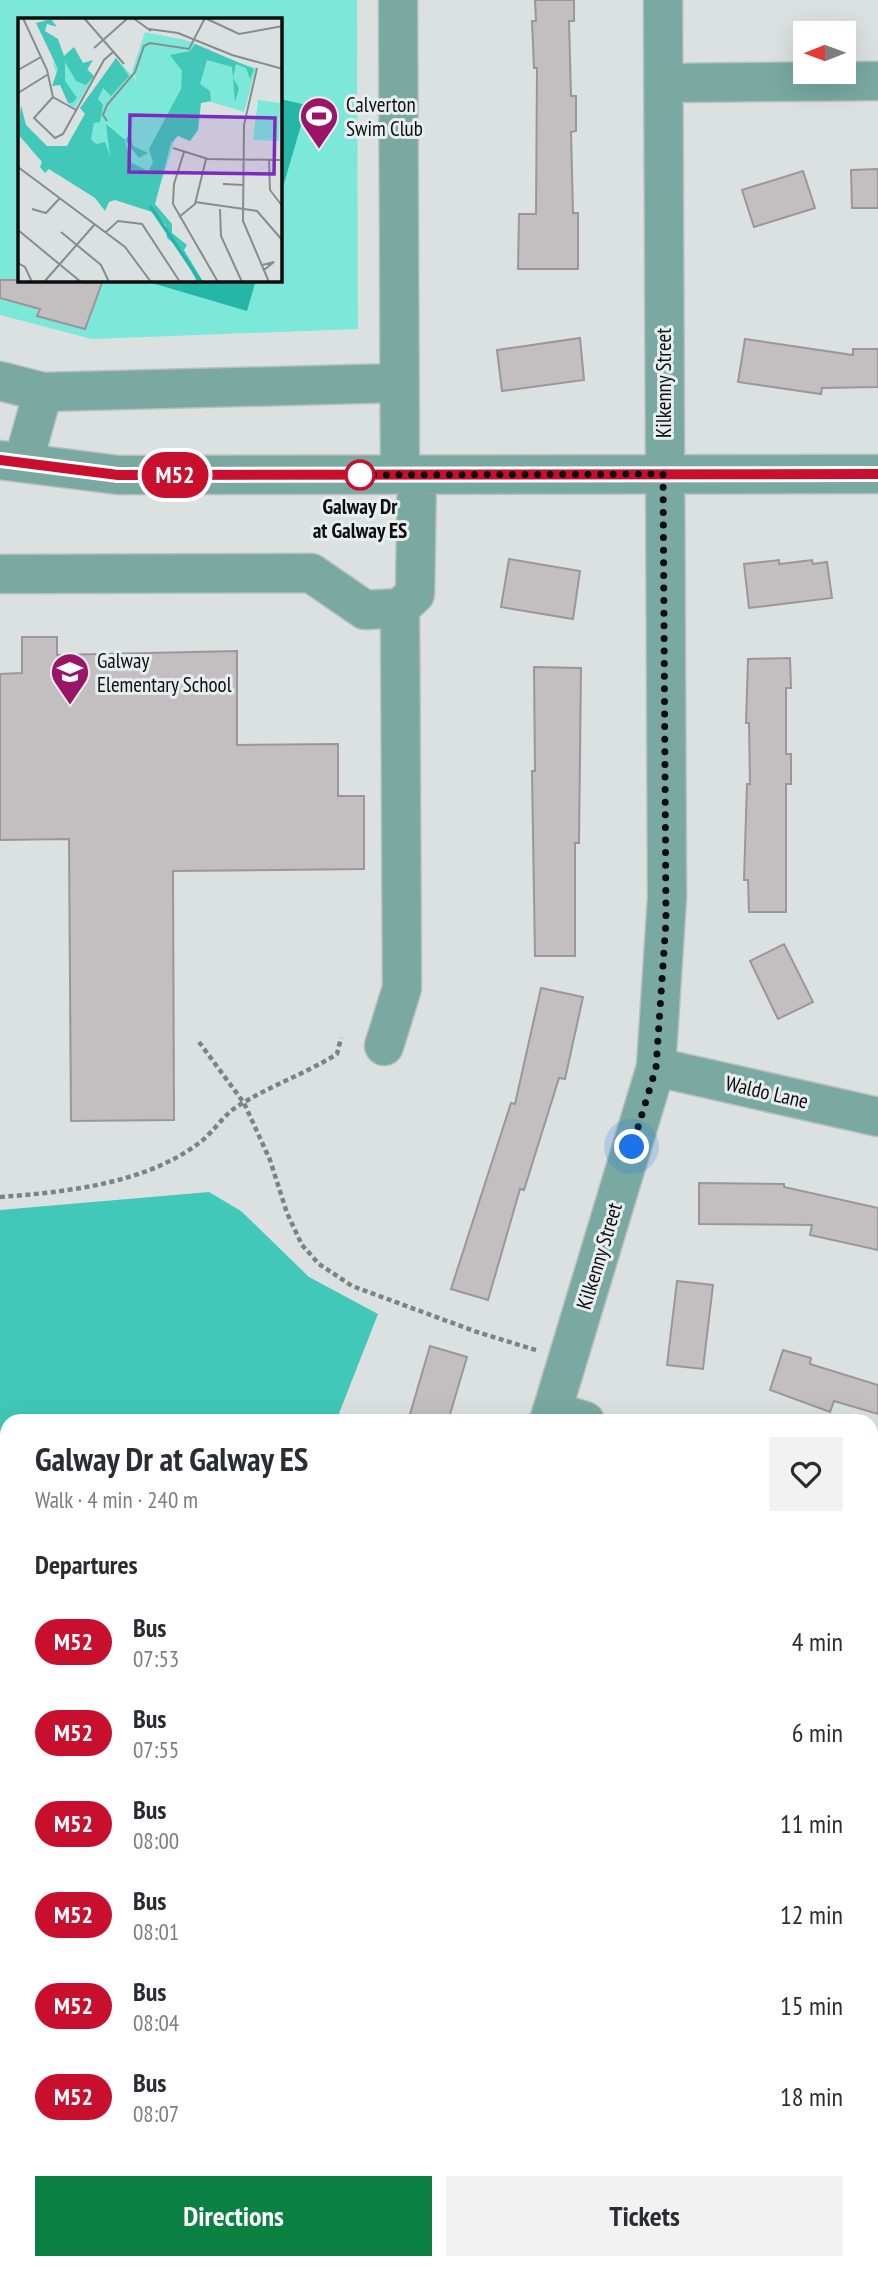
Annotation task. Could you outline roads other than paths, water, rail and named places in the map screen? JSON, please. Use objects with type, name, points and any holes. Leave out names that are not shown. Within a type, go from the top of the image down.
[{"type":"street","points":[[0,574],[311,573],[365,610],[401,608],[415,594],[399,383],[398,0]]},
{"type":"street","name":"Kilkenny Street","points":[[563,1414],[656,1068],[667,898],[663,474],[663,0]]},
{"type":"street","points":[[663,83],[878,81]]},
{"type":"street","points":[[0,381],[43,392],[399,383]]},
{"type":"street","points":[[43,392],[7,466],[118,475],[878,474]]},
{"type":"street","points":[[384,1046],[402,988],[401,608]]},
{"type":"street","name":"Waldo Lane","points":[[656,1068],[878,1117]]},
{"type":"place","name":"Calverton Swim Club","points":[[319,150]]},
{"type":"place","name":"Galway Dr at Galway ES","points":[[360,475]]},
{"type":"place","name":"Galway Elementary School","points":[[70,706]]}]
